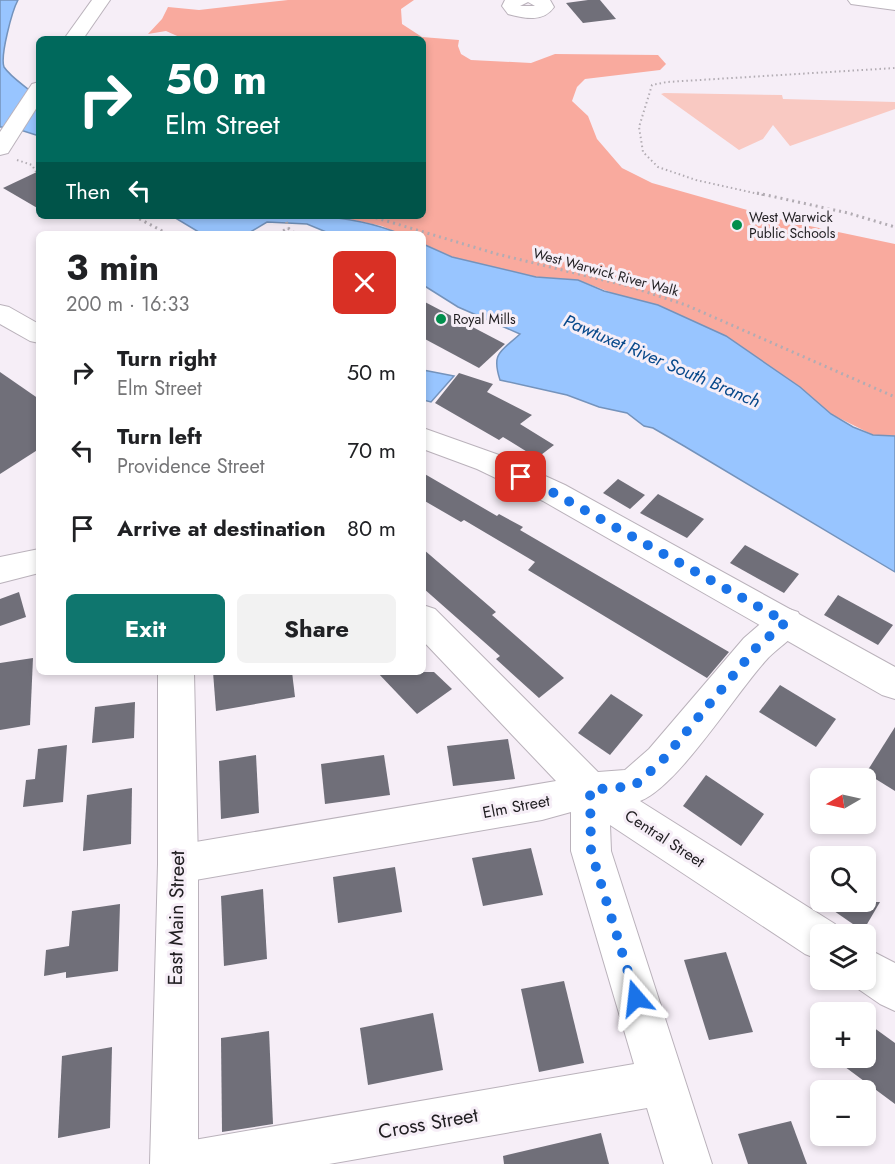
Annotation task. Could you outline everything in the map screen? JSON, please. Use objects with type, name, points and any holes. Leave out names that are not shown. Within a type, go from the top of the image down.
[{"type":"street","points":[[75,36],[101,0]]},
{"type":"street","points":[[520,0],[512,3],[514,10],[530,13],[539,12],[545,7],[544,4],[535,0]]},
{"type":"street","points":[[857,0],[895,5]]},
{"type":"street","points":[[6,150],[36,94]]},
{"type":"street","points":[[0,313],[36,333]]},
{"type":"street","points":[[426,439],[488,462],[554,493],[895,684]]},
{"type":"street","points":[[0,570],[36,562]]},
{"type":"street","name":"Central Street","points":[[426,622],[590,790],[810,933]]},
{"type":"street","name":"Elm Street","points":[[178,864],[531,804],[590,790],[634,786],[662,761],[756,648],[786,622]]},
{"type":"street","name":"East Main Street","points":[[174,1164],[178,864],[176,675]]},
{"type":"street","points":[[590,790],[591,851],[688,1164]]},
{"type":"street","points":[[876,976],[895,989]]},
{"type":"street","name":"Cross Street","points":[[194,1164],[662,1082]]},
{"type":"path","points":[[895,68],[667,82],[652,86],[639,127],[643,152],[658,167],[696,180],[848,213],[895,227]]},
{"type":"path","points":[[6,150],[32,165],[36,172]]},
{"type":"path","points":[[140,219],[162,231]]},
{"type":"path","points":[[286,219],[288,228],[292,231]]},
{"type":"path","name":"West Warwick River Walk","points":[[380,219],[420,231]]},
{"type":"path","points":[[283,231],[288,228]]},
{"type":"path","name":"West Warwick River Walk","points":[[426,233],[497,254],[628,286],[686,305],[895,397]]},
{"type":"shaded area","points":[[288,0],[414,0],[401,9],[402,24],[420,36],[177,36],[166,31],[148,34],[162,19],[168,7],[199,10]]},
{"type":"shaded area","points":[[426,37],[459,40],[458,46],[461,54],[471,60],[531,63],[555,54],[658,55],[666,64],[660,70],[585,79],[577,87],[572,101],[588,116],[597,139],[622,168],[652,183],[786,221],[895,244],[895,436],[873,435],[831,414],[800,387],[726,336],[578,280],[536,277],[452,257],[426,245],[426,231],[393,231],[382,226],[348,219],[426,219]]},
{"type":"shaded area","points":[[661,94],[782,95],[783,99],[895,102],[895,109],[790,146],[773,125],[763,139],[739,150]]},
{"type":"water","points":[[0,0],[18,0],[7,34],[3,61],[4,67],[11,76],[36,96],[36,135],[11,127],[0,127]]},
{"type":"water","points":[[177,219],[347,219],[391,231],[324,231],[307,224],[267,222],[252,231],[197,231]]},
{"type":"water","name":"Pawtuxet River South Branch","points":[[426,245],[452,257],[536,277],[578,280],[604,291],[658,305],[726,336],[800,387],[831,414],[853,427],[873,435],[895,436],[895,572],[684,446],[653,428],[644,426],[627,413],[599,407],[567,395],[500,380],[497,371],[499,353],[520,334],[458,307],[426,287]]},
{"type":"water","points":[[426,371],[454,376],[431,402],[426,401]]},
{"type":"building","points":[[600,0],[616,19],[583,23],[566,3]]},
{"type":"building","points":[[36,172],[36,207],[3,188]]},
{"type":"building","name":"Royal Mills","points":[[426,303],[505,344],[479,368],[426,340]]},
{"type":"building","points":[[0,372],[36,397],[36,451],[0,474]]},
{"type":"building","points":[[459,373],[493,384],[487,392],[532,415],[520,424],[554,445],[537,458],[503,437],[499,440],[435,403]]},
{"type":"building","points":[[426,475],[497,516],[499,514],[523,527],[520,530],[729,652],[707,678],[528,570],[535,562],[464,520],[461,522],[426,502]]},
{"type":"building","points":[[618,479],[645,495],[630,509],[603,493]]},
{"type":"building","points":[[658,494],[704,519],[687,538],[640,513]]},
{"type":"building","points":[[745,545],[799,574],[784,593],[730,563]]},
{"type":"building","points":[[426,552],[496,612],[492,615],[564,678],[539,698],[496,659],[500,656],[426,591]]},
{"type":"building","points":[[19,592],[26,617],[0,626],[0,599]]},
{"type":"building","points":[[838,595],[893,625],[878,645],[824,615]]},
{"type":"building","points":[[33,658],[30,725],[0,730],[0,663]]},
{"type":"building","points":[[426,672],[434,672],[452,689],[417,714],[380,675],[426,675]]},
{"type":"building","points":[[213,675],[292,675],[295,697],[216,711]]},
{"type":"building","points":[[780,685],[836,719],[816,747],[759,712]]},
{"type":"building","points":[[611,694],[643,715],[610,755],[578,733]]},
{"type":"building","points":[[135,702],[134,738],[92,743],[95,707]]},
{"type":"building","points":[[895,727],[895,791],[876,779],[876,768],[869,768]]},
{"type":"building","points":[[508,739],[515,779],[453,786],[447,746]]},
{"type":"building","points":[[67,745],[63,802],[23,807],[26,780],[35,779],[38,749]]},
{"type":"building","points":[[256,755],[259,813],[221,819],[219,761]]},
{"type":"building","points":[[384,755],[390,795],[325,804],[321,764]]},
{"type":"building","points":[[706,775],[764,814],[741,846],[683,806]]},
{"type":"building","points":[[132,788],[131,844],[83,851],[87,795]]},
{"type":"building","points":[[531,848],[543,895],[483,906],[472,858]]},
{"type":"building","points":[[395,867],[402,912],[338,923],[333,877]]},
{"type":"building","points":[[263,889],[267,959],[224,966],[221,896]]},
{"type":"building","points":[[120,904],[118,971],[66,978],[66,972],[44,976],[46,950],[69,946],[72,911]]},
{"type":"building","points":[[835,912],[874,912],[867,924],[853,924]]},
{"type":"building","points":[[726,952],[753,1032],[709,1040],[684,960]]},
{"type":"building","points":[[564,981],[584,1063],[539,1072],[521,989]]},
{"type":"building","points":[[433,1013],[443,1070],[368,1085],[360,1028]]},
{"type":"building","points":[[876,1029],[895,1043],[895,1104],[876,1090],[876,1080],[863,1080],[846,1068],[876,1068]]},
{"type":"building","points":[[269,1031],[273,1124],[222,1132],[221,1038]]},
{"type":"building","points":[[112,1047],[110,1128],[58,1138],[62,1056]]},
{"type":"building","points":[[791,1121],[807,1164],[748,1164],[738,1134]]},
{"type":"building","points":[[601,1133],[609,1164],[504,1164],[503,1156]]},
{"type":"place","name":"West Warwick Public Schools","points":[[737,225]]},
{"type":"place","name":"Royal Mills","points":[[441,319]]},
{"type":"route","points":[[521,477],[554,493],[786,622],[756,648],[662,761],[634,786],[590,790],[591,851],[636,998]]}]
